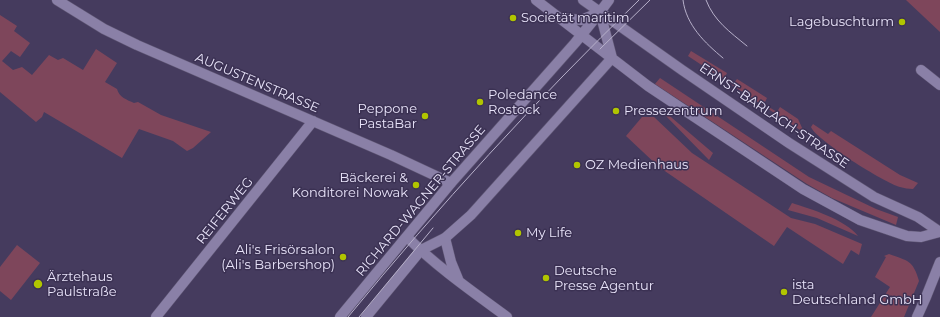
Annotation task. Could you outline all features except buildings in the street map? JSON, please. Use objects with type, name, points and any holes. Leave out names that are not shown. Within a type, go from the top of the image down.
[{"type":"street","name":"AUGUSTENSTRASSE","points":[[57,0],[104,29],[137,45],[391,155],[451,183]]},
{"type":"street","name":"ERNST-BARLACH-STRASSE","points":[[536,0],[648,86],[791,182],[860,220],[907,236],[921,237],[940,232]]},
{"type":"street","name":"ERNST-BARLACH-STRASSE","points":[[583,0],[682,70],[796,147],[874,197],[918,217],[940,232]]},
{"type":"street","name":"RICHARD-WAGNER-STRASSE","points":[[340,317],[406,236],[581,35],[609,0]]},
{"type":"street","points":[[366,317],[421,250],[445,238],[471,215],[612,58],[600,12],[580,20],[571,20],[559,17]]},
{"type":"street","points":[[921,70],[940,85]]},
{"type":"street","name":"REIFERWEG","points":[[156,317],[313,121]]},
{"type":"street","points":[[406,236],[458,281],[507,317]]},
{"type":"street","points":[[445,238],[451,262],[458,281]]},
{"type":"street","points":[[916,317],[940,262]]},
{"type":"shaded area","points":[[906,0],[940,0],[940,32]]},
{"type":"shaded area","points":[[0,15],[17,26],[14,31],[30,43],[20,57],[11,51],[2,61],[13,70],[22,67],[32,75],[49,55],[58,60],[63,58],[83,70],[96,49],[117,63],[105,82],[117,89],[124,98],[134,103],[138,102],[161,115],[211,132],[193,148],[187,151],[173,141],[139,129],[122,158],[44,112],[42,117],[36,122],[0,92]]},
{"type":"shaded area","points":[[691,51],[727,73],[725,77],[734,83],[737,79],[767,98],[764,104],[777,112],[780,107],[798,119],[803,130],[800,130],[688,56]]},
{"type":"shaded area","points":[[660,78],[809,177],[876,209],[898,217],[896,225],[832,198],[807,184],[655,84]]},
{"type":"shaded area","points":[[665,112],[713,153],[709,160],[664,114]]},
{"type":"shaded area","points":[[642,117],[654,117],[692,153],[791,218],[815,224],[862,244],[859,255],[851,250],[843,264],[787,227],[774,246],[659,167],[626,136]]},
{"type":"shaded area","points":[[813,124],[828,134],[831,131],[900,175],[918,183],[913,189],[908,189],[880,178],[837,151],[816,133],[811,127]]},
{"type":"shaded area","points":[[792,203],[837,220],[858,236],[817,218],[788,210]]},
{"type":"shaded area","points":[[17,245],[40,263],[11,300],[0,291],[0,267]]},
{"type":"shaded area","points":[[889,254],[909,262],[917,274],[919,281],[904,317],[871,317],[890,287],[875,277],[886,257],[884,256]]},
{"type":"tram line","points":[[348,317],[417,235],[489,154],[563,76],[639,0]]},
{"type":"tram line","points":[[600,49],[650,0]]},
{"type":"tram line","points":[[683,0],[688,18],[697,33],[723,58]]},
{"type":"tram line","points":[[706,0],[713,14],[718,20],[747,46]]},
{"type":"tram line","points":[[359,317],[433,228]]},
{"type":"place","name":"Societät maritim","points":[[513,18]]},
{"type":"place","name":"Lagebuschturm","points":[[902,22]]},
{"type":"place","name":"Poledance Rostock","points":[[480,102]]},
{"type":"place","name":"Pressezentrum","points":[[616,111]]},
{"type":"place","name":"Peppone PastaBar","points":[[425,116]]},
{"type":"place","name":"OZ Medienhaus","points":[[577,165]]},
{"type":"place","name":"Bäckerei & Konditorei Nowak","points":[[416,185]]},
{"type":"place","name":"My Life","points":[[518,233]]},
{"type":"place","name":"Ali's Frisörsalon (Ali's Barbershop)","points":[[343,257]]},
{"type":"place","name":"Deutsche Presse Agentur","points":[[546,278]]},
{"type":"place","name":"Ärztehaus Paulstraße","points":[[38,284]]},
{"type":"place","name":"ista Deutschland GmbH","points":[[784,292]]}]
